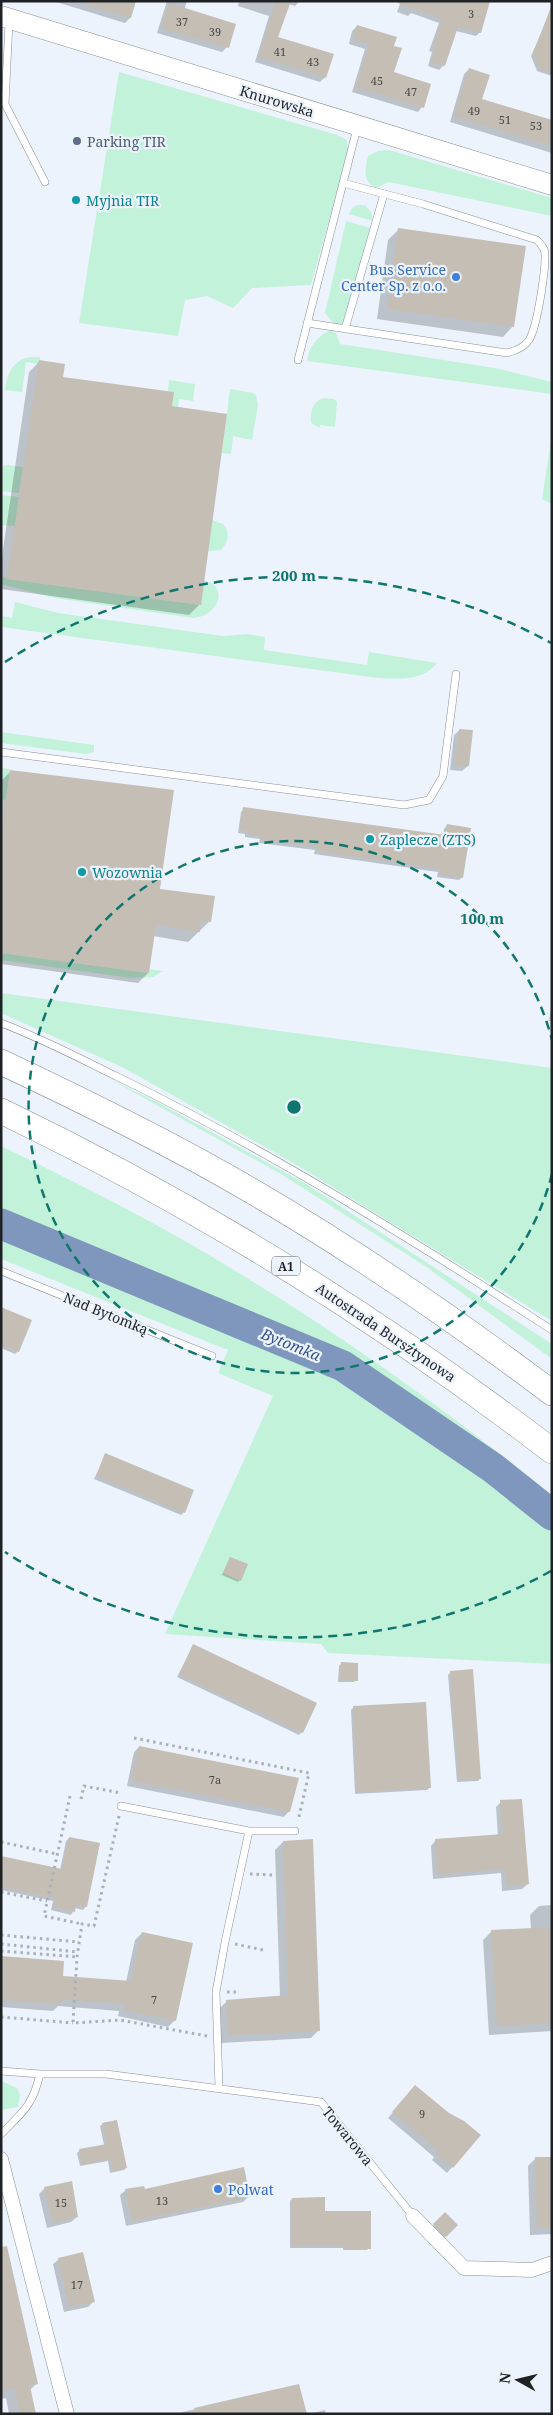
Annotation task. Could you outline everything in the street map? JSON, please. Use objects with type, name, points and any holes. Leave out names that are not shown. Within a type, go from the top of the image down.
[{"type":"highway","points":[[1,1062],[96,1108],[257,1194],[335,1241],[414,1294],[552,1393]]},
{"type":"highway","name":"Autostrada Bursztynowa","points":[[1,1111],[72,1146],[234,1234],[399,1339],[475,1392],[552,1451]]},
{"type":"street","name":"Knurowska","points":[[5,18],[552,185]]},
{"type":"street","points":[[1,2160],[67,2414]]},
{"type":"street","name":"Towarowa","points":[[413,2216],[464,2268],[532,2270],[552,2262]]},
{"type":"lane","points":[[5,18],[5,104],[44,182]]},
{"type":"lane","points":[[298,360],[358,125]]},
{"type":"lane","points":[[307,323],[507,353],[518,350],[529,340],[536,324],[545,262],[544,248],[537,240],[423,204],[343,183]]},
{"type":"lane","points":[[345,329],[384,194]]},
{"type":"lane","points":[[1,752],[404,805],[429,800],[443,776],[456,674]]},
{"type":"lane","points":[[1,1022],[173,1104],[259,1151],[354,1206],[552,1330]]},
{"type":"lane","name":"Nad Bytomką","points":[[1,1271],[212,1356]]},
{"type":"lane","points":[[121,1806],[250,1831],[295,1831]]},
{"type":"lane","points":[[219,2088],[216,1992],[225,1942],[250,1831]]},
{"type":"lane","name":"Towarowa","points":[[1,2071],[40,2074],[106,2074],[320,2102],[413,2216]]},
{"type":"lane","points":[[1,2134],[28,2108],[37,2089],[40,2074]]},
{"type":"path","points":[[134,1738],[309,1772],[295,1831]]},
{"type":"path","points":[[70,1796],[44,1916],[94,1926],[124,1794],[84,1786],[81,1799]]},
{"type":"path","points":[[1,1842],[57,1854]]},
{"type":"path","points":[[240,1874],[272,1875]]},
{"type":"path","points":[[1,1892],[47,1901]]},
{"type":"path","points":[[73,2023],[77,1957],[82,1924]]},
{"type":"path","points":[[1,1935],[79,1942]]},
{"type":"path","points":[[225,1942],[263,1950]]},
{"type":"path","points":[[1,1944],[78,1952]]},
{"type":"path","points":[[1,1951],[77,1957]]},
{"type":"path","points":[[1,2017],[73,2023],[120,2020],[217,2037]]},
{"type":"green space","points":[[119,72],[337,135],[347,140],[348,152],[311,285],[252,288],[233,308],[207,296],[185,300],[178,336],[79,323]]},
{"type":"green space","points":[[389,150],[552,198],[552,216],[389,182],[376,188],[368,182],[366,174],[368,156],[378,151]]},
{"type":"green space","points":[[357,205],[365,205],[371,212],[373,221],[349,214],[352,208]]},
{"type":"green space","points":[[346,221],[371,228],[343,324],[334,324],[325,313]]},
{"type":"green space","points":[[330,330],[336,333],[340,344],[495,368],[552,382],[552,394],[307,361],[314,342]]},
{"type":"green space","points":[[30,357],[40,357],[39,364],[26,362],[22,392],[5,390],[9,373],[15,365],[19,361]]},
{"type":"green space","points":[[169,380],[195,384],[193,401],[179,399],[178,407],[172,406],[174,392],[168,391]]},
{"type":"green space","points":[[230,389],[253,393],[256,395],[258,405],[252,440],[233,436],[231,454],[222,453]]},
{"type":"green space","points":[[323,398],[334,399],[337,402],[335,427],[320,425],[320,428],[311,423],[312,408],[316,402]]},
{"type":"green space","points":[[552,434],[552,504],[542,499]]},
{"type":"green space","points":[[7,465],[23,467],[19,493],[1,491],[1,467]]},
{"type":"green space","points":[[1,495],[19,497],[15,526],[1,525]]},
{"type":"green space","points":[[212,520],[223,524],[227,530],[227,540],[221,550],[208,551]]},
{"type":"green space","points":[[3,576],[7,579],[200,605],[204,580],[217,589],[219,595],[215,607],[202,616],[194,618],[55,598],[1,584]]},
{"type":"green space","points":[[15,602],[58,613],[223,636],[247,634],[265,637],[264,650],[367,665],[369,652],[437,663],[431,669],[418,676],[410,678],[378,678],[1,627],[1,616],[12,618]]},
{"type":"green space","points":[[1,732],[94,745],[94,752],[86,754],[1,743]]},
{"type":"green space","points":[[1,768],[10,769],[6,800],[1,799]]},
{"type":"green space","points":[[1,953],[149,973],[150,969],[163,971],[153,977],[131,978],[1,960]]},
{"type":"green space","points":[[1,993],[552,1068],[552,1321],[290,1161],[124,1068],[1,1013]]},
{"type":"green space","points":[[106,1077],[157,1102],[306,1184],[552,1344],[552,1359],[425,1266],[281,1174]]},
{"type":"green space","points":[[1,1146],[158,1226],[254,1282],[342,1339],[428,1399],[552,1496],[552,1664],[328,1653],[321,1644],[165,1634],[273,1396],[218,1373],[228,1350],[1,1259]]},
{"type":"green space","points":[[1,2081],[17,2088],[20,2095],[18,2107],[1,2110]]},
{"type":"building","points":[[87,1],[136,1],[131,18],[86,5]]},
{"type":"building","points":[[276,1],[291,1],[278,37],[334,54],[326,78],[259,57]]},
{"type":"building","points":[[398,1],[490,1],[481,33],[458,27],[445,66],[431,62],[435,47],[433,47],[442,19],[398,3]]},
{"type":"building","points":[[169,3],[236,24],[229,48],[161,28]]},
{"type":"building","points":[[551,7],[552,73],[539,68],[533,53]]},
{"type":"building","points":[[357,25],[397,37],[394,46],[402,48],[394,72],[431,84],[424,108],[356,87],[369,44],[353,39]]},
{"type":"building","points":[[469,68],[490,75],[482,99],[552,120],[552,146],[454,117]]},
{"type":"building","name":"Bus Service Center Sp. z o.o.","points":[[398,228],[526,246],[514,327],[387,309]]},
{"type":"building","points":[[39,360],[65,364],[63,377],[174,392],[172,406],[227,414],[201,605],[7,579]]},
{"type":"building","points":[[459,729],[473,730],[469,766],[455,765]]},
{"type":"building","name":"Wozownia","points":[[10,770],[174,790],[160,889],[215,896],[211,922],[201,920],[200,932],[156,925],[149,973],[1,953],[1,839]]},
{"type":"building","points":[[243,807],[445,835],[447,824],[471,828],[463,878],[440,874],[440,869],[317,851],[317,847],[262,840],[262,836],[248,834],[248,831],[240,830]]},
{"type":"building","points":[[1,1307],[32,1320],[19,1352],[1,1345]]},
{"type":"building","points":[[105,1453],[194,1490],[185,1513],[96,1476]]},
{"type":"building","points":[[230,1557],[248,1564],[241,1581],[223,1573]]},
{"type":"building","points":[[193,1644],[317,1703],[303,1733],[179,1675]]},
{"type":"building","points":[[341,1662],[358,1663],[358,1681],[340,1680]]},
{"type":"building","points":[[473,1669],[481,1779],[459,1780],[450,1671]]},
{"type":"building","points":[[426,1702],[431,1788],[357,1792],[353,1706]]},
{"type":"building","points":[[139,1746],[299,1778],[290,1812],[132,1781]]},
{"type":"building","points":[[522,1799],[529,1884],[507,1886],[505,1869],[438,1874],[435,1839],[503,1834],[500,1800]]},
{"type":"building","points":[[69,1837],[100,1843],[87,1907],[76,1905],[75,1912],[53,1907],[55,1898],[1,1887],[1,1856],[62,1869]]},
{"type":"building","points":[[313,1839],[320,2031],[229,2035],[226,2000],[288,1995],[283,1841]]},
{"type":"building","points":[[552,1927],[552,2023],[497,2026],[491,1930]]},
{"type":"building","points":[[142,1932],[193,1943],[176,2021],[124,2010],[125,2004],[62,1999],[61,2004],[1,2000],[1,1956],[64,1961],[63,1976],[131,1981]]},
{"type":"building","points":[[415,2085],[449,2113],[464,2121],[481,2135],[453,2168],[436,2154],[438,2151],[392,2112]]},
{"type":"building","points":[[117,2120],[127,2168],[112,2171],[110,2159],[82,2165],[79,2149],[107,2144],[102,2123]]},
{"type":"building","points":[[535,2157],[552,2157],[552,2227],[537,2228]]},
{"type":"building","points":[[244,2167],[250,2197],[132,2221],[125,2189],[144,2186],[145,2189]]},
{"type":"building","points":[[72,2181],[78,2217],[53,2223],[44,2187]]},
{"type":"building","points":[[325,2197],[325,2211],[371,2211],[371,2249],[345,2249],[345,2246],[292,2246],[292,2198]]},
{"type":"building","points":[[445,2212],[458,2225],[446,2237],[433,2224]]},
{"type":"building","points":[[7,2246],[38,2384],[30,2386],[36,2414],[20,2414],[15,2389],[1,2392],[1,2247]]},
{"type":"building","points":[[83,2252],[95,2302],[69,2307],[58,2258]]},
{"type":"building","points":[[299,2384],[307,2414],[195,2414],[194,2408]]},
{"type":"waterway","name":"Bytomka","points":[[1,1224],[343,1366],[493,1468],[552,1515]]},
{"type":"place","name":"Parking TIR","points":[[77,141]]},
{"type":"place","name":"Myjnia TIR","points":[[76,200]]},
{"type":"place","name":"Bus Service Center Sp. z o.o.","points":[[456,277]]},
{"type":"place","name":"Zaplecze (ZTS)","points":[[370,839]]},
{"type":"place","name":"Wozownia","points":[[82,872]]},
{"type":"place","name":"Polwat","points":[[218,2189]]}]
